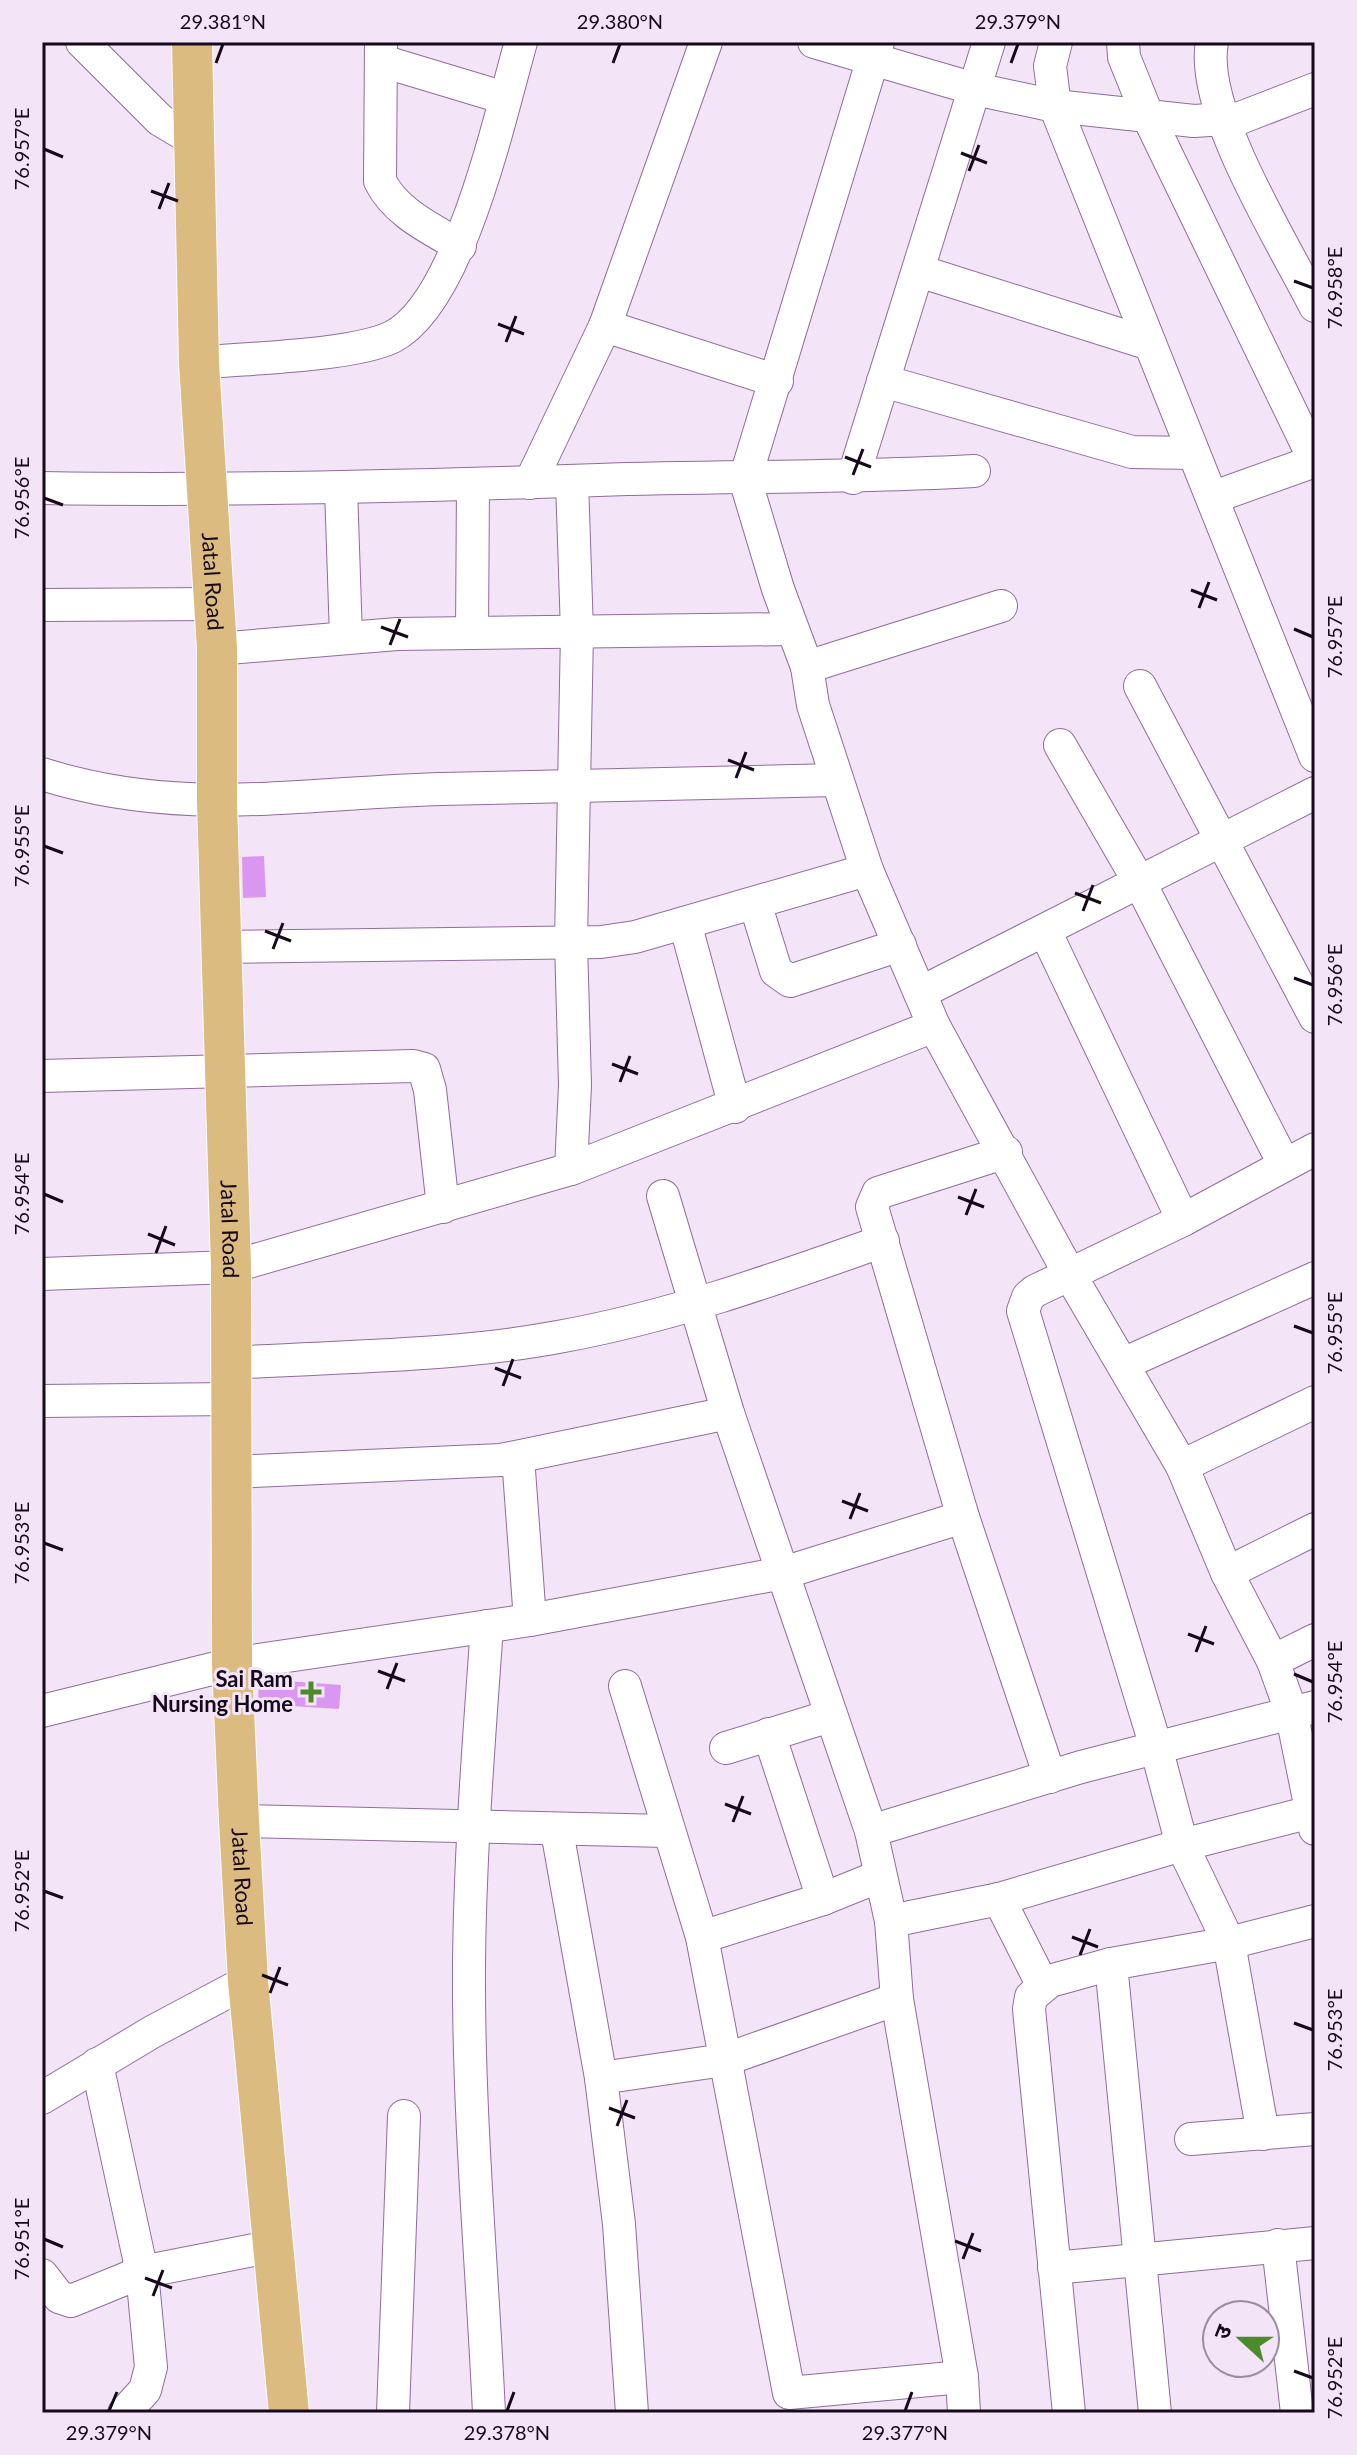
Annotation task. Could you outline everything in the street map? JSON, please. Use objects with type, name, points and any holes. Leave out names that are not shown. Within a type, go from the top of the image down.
[{"type":"main road","name":"Jatal Road","points":[[192,42],[199,363],[217,649],[217,802],[231,1267],[232,1664],[248,1981],[289,2413]]},
{"type":"street","points":[[82,42],[160,120],[192,139]]},
{"type":"street","points":[[199,363],[360,347],[392,337],[414,321],[435,297],[460,246],[521,42]]},
{"type":"street","points":[[530,483],[605,326],[706,42]]},
{"type":"street","points":[[814,42],[875,51],[975,89],[1055,106],[1221,121],[1315,89]]},
{"type":"street","points":[[853,478],[989,42]]},
{"type":"street","points":[[1056,42],[1050,66],[1055,106],[1193,453],[1214,497],[1315,756]]},
{"type":"street","points":[[1123,42],[1124,57],[1147,114],[1315,461],[1214,497]]},
{"type":"street","points":[[1212,42],[1210,71],[1221,121],[1315,306]]},
{"type":"street","points":[[875,51],[745,479],[807,667],[813,705],[867,870],[934,1026],[1006,1152],[1070,1275],[1182,1466],[1227,1573],[1273,1661],[1303,1709],[1313,1817],[1182,1845],[999,1899],[891,1921]]},
{"type":"street","points":[[460,246],[407,214],[388,197],[380,181],[381,52],[505,98]]},
{"type":"street","points":[[919,271],[1150,344]]},
{"type":"street","points":[[605,326],[777,381]]},
{"type":"street","points":[[883,381],[1132,452],[1193,453]]},
{"type":"street","points":[[42,488],[206,491],[572,481],[853,478],[974,471]]},
{"type":"street","points":[[571,1169],[575,1085],[571,942],[577,632],[572,481]]},
{"type":"street","points":[[472,633],[473,485]]},
{"type":"street","points":[[341,488],[346,637]]},
{"type":"street","points":[[42,605],[215,604]]},
{"type":"street","points":[[807,667],[1001,606]]},
{"type":"street","points":[[217,649],[346,637],[792,629]]},
{"type":"street","points":[[1140,686],[1315,1017]]},
{"type":"street","points":[[1060,745],[1141,885],[1284,1164]]},
{"type":"street","points":[[42,774],[96,791],[217,802],[438,789],[836,780]]},
{"type":"street","points":[[920,993],[1141,885],[1315,793]]},
{"type":"street","points":[[221,947],[571,942],[635,937],[867,870]]},
{"type":"street","points":[[755,903],[776,971],[790,981],[900,945]]},
{"type":"street","points":[[685,923],[735,1107]]},
{"type":"street","points":[[1045,931],[1183,1220]]},
{"type":"street","points":[[42,1274],[231,1267],[571,1169],[735,1107],[934,1026]]},
{"type":"street","points":[[42,1076],[226,1069],[413,1066],[424,1069],[430,1090],[443,1207]]},
{"type":"street","points":[[1263,2134],[1229,1943],[1182,1845],[1156,1747],[1023,1311],[1028,1297],[1183,1220],[1315,1149]]},
{"type":"street","points":[[1006,1152],[878,1193],[872,1207],[963,1517],[1050,1777]]},
{"type":"street","points":[[663,1196],[728,1413],[871,1831],[891,1921],[897,1999],[962,2377],[964,2413]]},
{"type":"street","points":[[42,1401],[231,1381],[559,1337],[697,1306],[883,1241]]},
{"type":"street","points":[[1123,1364],[1315,1278]]},
{"type":"street","points":[[1182,1466],[1315,1402]]},
{"type":"street","points":[[231,1472],[443,1464],[518,1457],[728,1413]]},
{"type":"street","points":[[518,1457],[530,1620]]},
{"type":"street","points":[[42,1711],[232,1664],[530,1620],[783,1573],[963,1517]]},
{"type":"street","points":[[1227,1573],[1315,1529]]},
{"type":"street","points":[[487,1626],[472,1829],[471,2071],[489,2413]]},
{"type":"street","points":[[1273,1661],[1315,1640]]},
{"type":"street","points":[[625,1686],[702,1937],[790,2403],[962,2377]]},
{"type":"street","points":[[871,1831],[1156,1747],[1303,1709]]},
{"type":"street","points":[[726,1748],[830,1716]]},
{"type":"street","points":[[769,1734],[823,1899]]},
{"type":"street","points":[[239,1821],[557,1831],[667,1831]]},
{"type":"street","points":[[557,1831],[601,2078],[619,2224],[632,2413]]},
{"type":"street","points":[[702,1937],[823,1899],[880,1876]]},
{"type":"street","points":[[999,1899],[1042,1984]]},
{"type":"street","points":[[1069,2413],[1029,2009],[1031,1997],[1042,1984],[1111,1964],[1229,1943],[1315,1921]]},
{"type":"street","points":[[1111,1964],[1155,2413]]},
{"type":"street","points":[[42,2098],[97,2064],[248,1981]]},
{"type":"street","points":[[601,2078],[724,2060],[897,1999]]},
{"type":"street","points":[[97,2064],[142,2272],[150,2380],[124,2413]]},
{"type":"street","points":[[393,2413],[404,2116]]},
{"type":"street","points":[[1191,2139],[1315,2129]]},
{"type":"street","points":[[1054,2268],[1315,2243]]},
{"type":"street","points":[[1278,2245],[1297,2413]]},
{"type":"street","points":[[42,2275],[59,2297],[71,2301],[142,2272],[274,2246]]},
{"type":"building","points":[[264,856],[266,897],[243,898],[242,857]]},
{"type":"building","points":[[259,1679],[341,1685],[339,1709],[258,1704]]},
{"type":"place","name":"Sai Ram Nursing Home","points":[[311,1692]]}]
